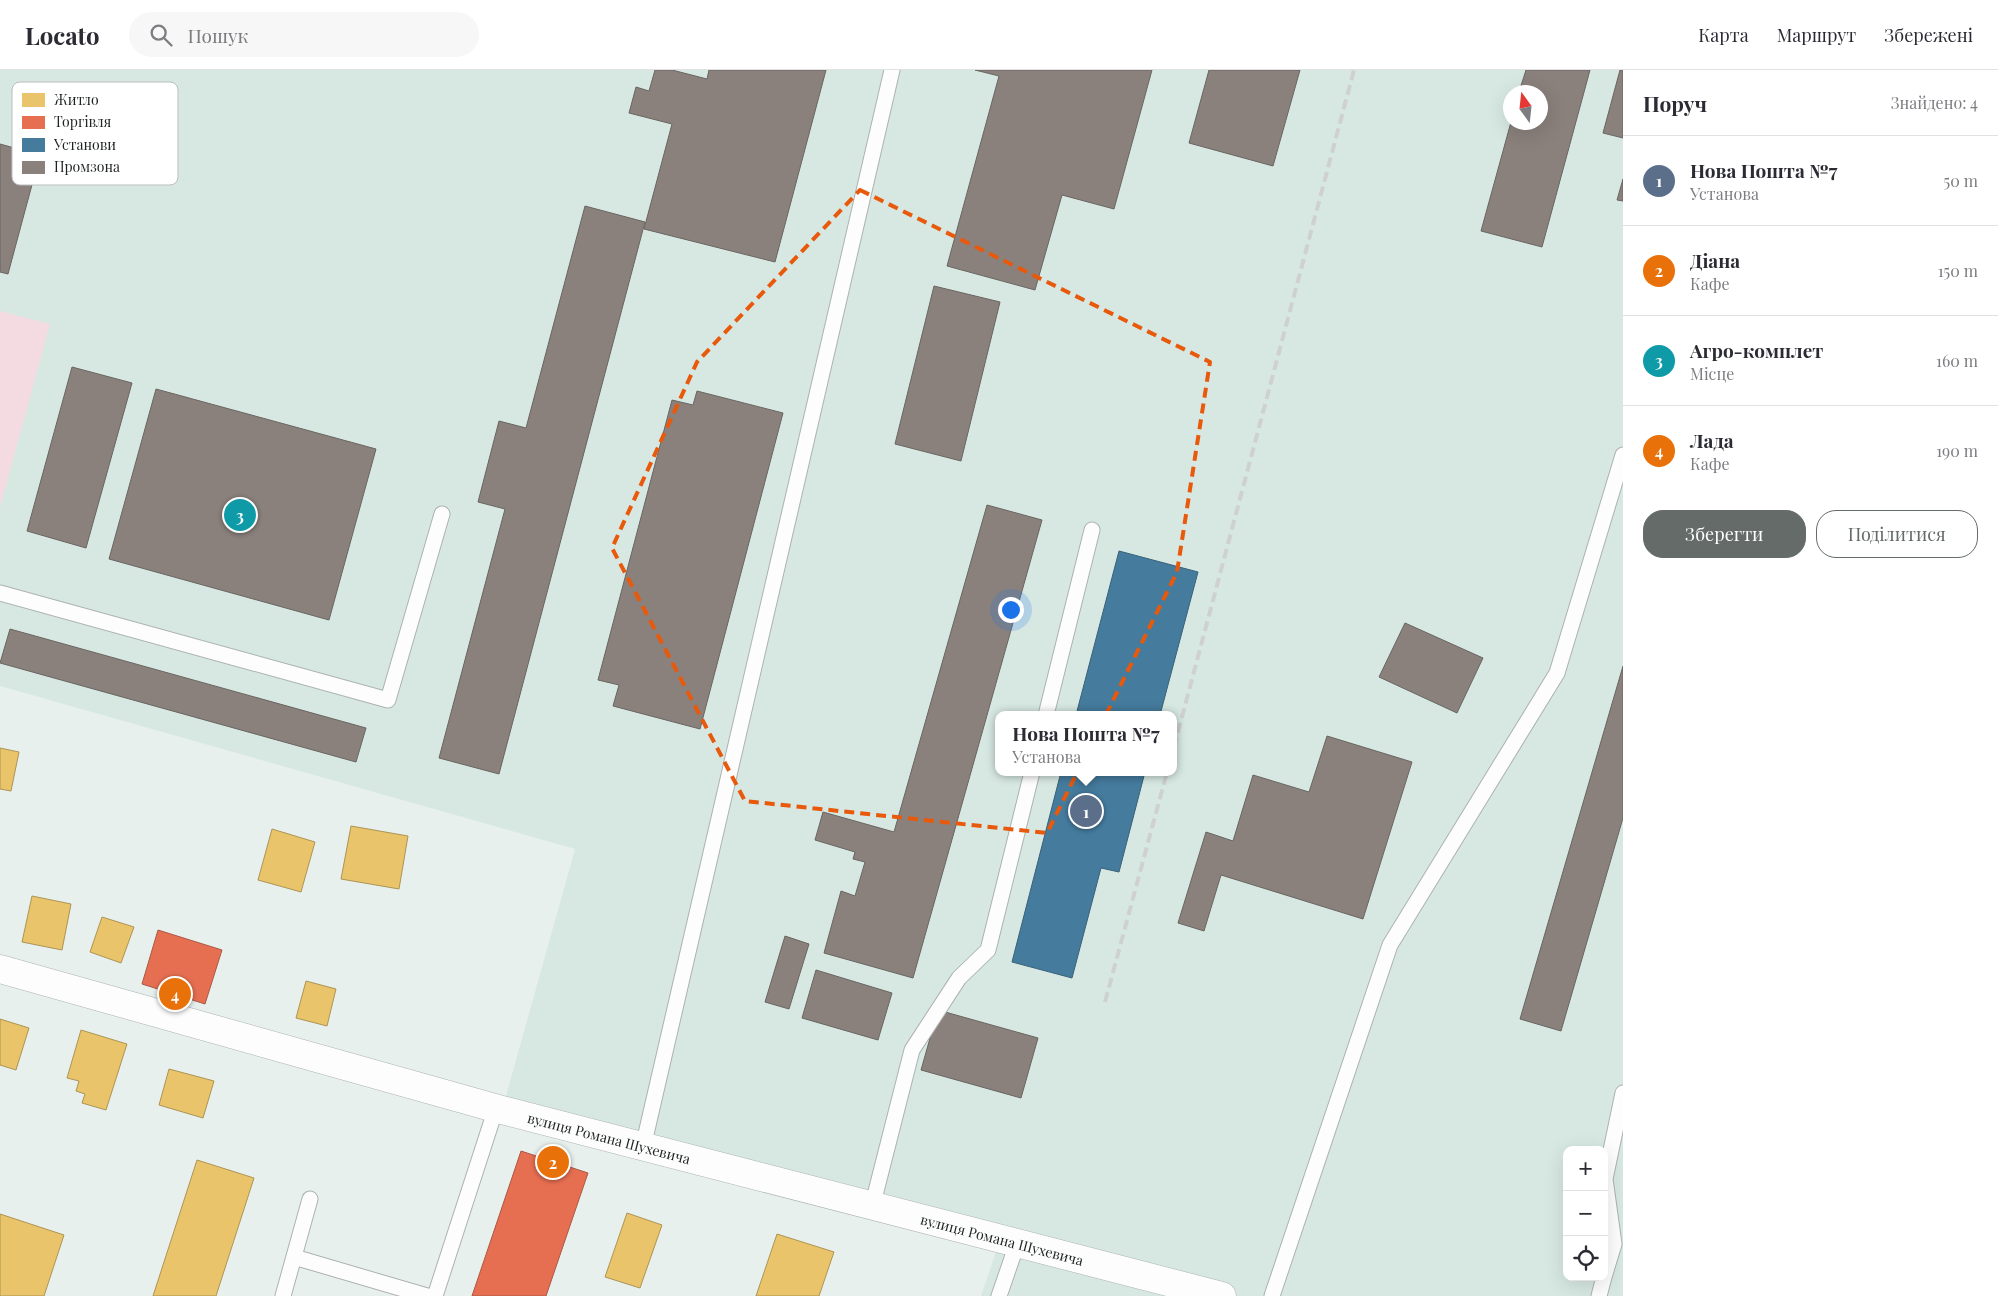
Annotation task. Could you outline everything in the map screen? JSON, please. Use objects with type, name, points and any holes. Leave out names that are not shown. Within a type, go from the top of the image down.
[{"type":"street","name":"вулиця Романа Шухевича","points":[[0,969],[496,1108],[872,1207],[1222,1296]]},
{"type":"lane","points":[[643,1147],[892,70]]},
{"type":"lane","points":[[1272,1296],[1390,945],[1557,673],[1623,455]]},
{"type":"lane","points":[[0,593],[388,700],[442,514]]},
{"type":"lane","points":[[1047,711],[1092,530]]},
{"type":"lane","points":[[872,1207],[912,1050],[958,978],[988,950],[1031,776]]},
{"type":"lane","points":[[1608,1264],[1614,1244],[1605,1179],[1623,1093]]},
{"type":"lane","points":[[435,1296],[496,1108]]},
{"type":"lane","points":[[284,1296],[310,1199]]},
{"type":"lane","points":[[999,1296],[1017,1244]]},
{"type":"lane","points":[[294,1257],[427,1296]]},
{"type":"lane","points":[[1599,1296],[1603,1281]]},
{"type":"highlighted area","points":[[860,190],[1210,362],[1177,572],[1047,833],[745,801],[612,548],[697,362]]},
{"type":"shaded area","points":[[0,70],[1623,70],[1623,1296],[981,1296],[1000,1240],[502,1110],[575,849],[0,686]]},
{"type":"shaded area","points":[[0,311],[50,324],[0,507]]},
{"type":"building: Житло","points":[[0,748],[19,752],[11,791],[0,789]]},
{"type":"building: Житло","points":[[351,826],[408,836],[399,889],[341,879]]},
{"type":"building: Житло","points":[[272,829],[315,842],[301,892],[258,880]]},
{"type":"building: Житло","points":[[32,896],[71,904],[62,950],[22,942]]},
{"type":"building: Житло","points":[[102,917],[134,927],[121,963],[90,952]]},
{"type":"building: Житло","points":[[306,981],[336,989],[327,1026],[296,1018]]},
{"type":"building: Житло","points":[[0,1019],[29,1028],[16,1070],[0,1065]]},
{"type":"building: Житло","points":[[81,1030],[127,1044],[106,1110],[82,1103],[85,1094],[76,1091],[79,1081],[67,1078]]},
{"type":"building: Житло","points":[[169,1069],[214,1081],[203,1118],[159,1105]]},
{"type":"building: Житло","points":[[197,1160],[254,1178],[216,1296],[153,1296]]},
{"type":"building: Житло","points":[[627,1213],[662,1225],[640,1288],[605,1277]]},
{"type":"building: Житло","points":[[0,1214],[64,1235],[44,1296],[0,1296]]},
{"type":"building: Житло","points":[[777,1234],[834,1252],[819,1296],[756,1296]]},
{"type":"building: Торгівля","points":[[158,930],[222,950],[205,1004],[142,984]]},
{"type":"building: Торгівля","points":[[521,1151],[588,1173],[546,1296],[472,1296]]},
{"type":"building: Установи","points":[[1119,551],[1198,572],[1161,711],[1077,711]]},
{"type":"building: Установи","points":[[1060,776],[1144,776],[1119,872],[1101,868],[1072,978],[1012,962]]},
{"type":"building: Промзона","points":[[655,70],[672,70],[707,79],[709,70],[826,70],[775,262],[644,229],[672,124],[629,113],[636,87],[649,91]]},
{"type":"building: Промзона","points":[[975,70],[1152,70],[1114,209],[1062,195],[1035,290],[947,266],[999,76]]},
{"type":"building: Промзона","points":[[1209,70],[1300,70],[1273,166],[1189,143]]},
{"type":"building: Промзона","points":[[1526,70],[1590,70],[1542,247],[1481,231],[1509,130],[1548,130],[1548,85],[1521,85]]},
{"type":"building: Промзона","points":[[1620,70],[1623,70],[1623,138],[1603,133]]},
{"type":"building: Промзона","points":[[0,144],[12,147],[12,185],[32,185],[8,274],[0,272]]},
{"type":"building: Промзона","points":[[1623,179],[1623,201],[1617,200]]},
{"type":"building: Промзона","points":[[585,206],[645,222],[499,774],[439,758],[505,509],[478,502],[499,421],[526,428]]},
{"type":"building: Промзона","points":[[934,286],[1000,302],[961,461],[895,444]]},
{"type":"building: Промзона","points":[[72,367],[132,383],[86,548],[27,531]]},
{"type":"building: Промзона","points":[[156,389],[376,449],[329,620],[109,559]]},
{"type":"building: Промзона","points":[[697,391],[783,413],[700,729],[613,706],[619,685],[598,680],[672,400],[693,405]]},
{"type":"building: Промзона","points":[[987,505],[1042,520],[913,978],[824,953],[841,891],[855,896],[865,862],[853,859],[855,852],[815,840],[823,812],[894,832]]},
{"type":"building: Промзона","points":[[1405,623],[1483,658],[1457,713],[1379,677]]},
{"type":"building: Промзона","points":[[10,629],[366,728],[356,762],[0,663]]},
{"type":"building: Промзона","points":[[1623,666],[1623,818],[1561,1031],[1520,1019]]},
{"type":"building: Промзона","points":[[1327,736],[1412,762],[1363,919],[1221,875],[1204,931],[1178,923],[1206,832],[1233,841],[1253,775],[1309,792]]},
{"type":"building: Промзона","points":[[785,936],[809,944],[789,1009],[765,1002]]},
{"type":"building: Промзона","points":[[816,970],[892,993],[878,1040],[802,1018]]},
{"type":"building: Промзона","points":[[938,1010],[1038,1038],[1021,1098],[921,1070]]},
{"type":"railway","points":[[1177,736],[1354,70]]},
{"type":"railway","points":[[1105,1002],[1166,776]]},
{"type":"place","name":"Агро-комплет","points":[[240,515]]},
{"type":"place","name":"Нова Пошта №7","points":[[1086,811]]},
{"type":"place","name":"Лада","points":[[175,994]]},
{"type":"place","name":"Діана","points":[[553,1162]]}]
